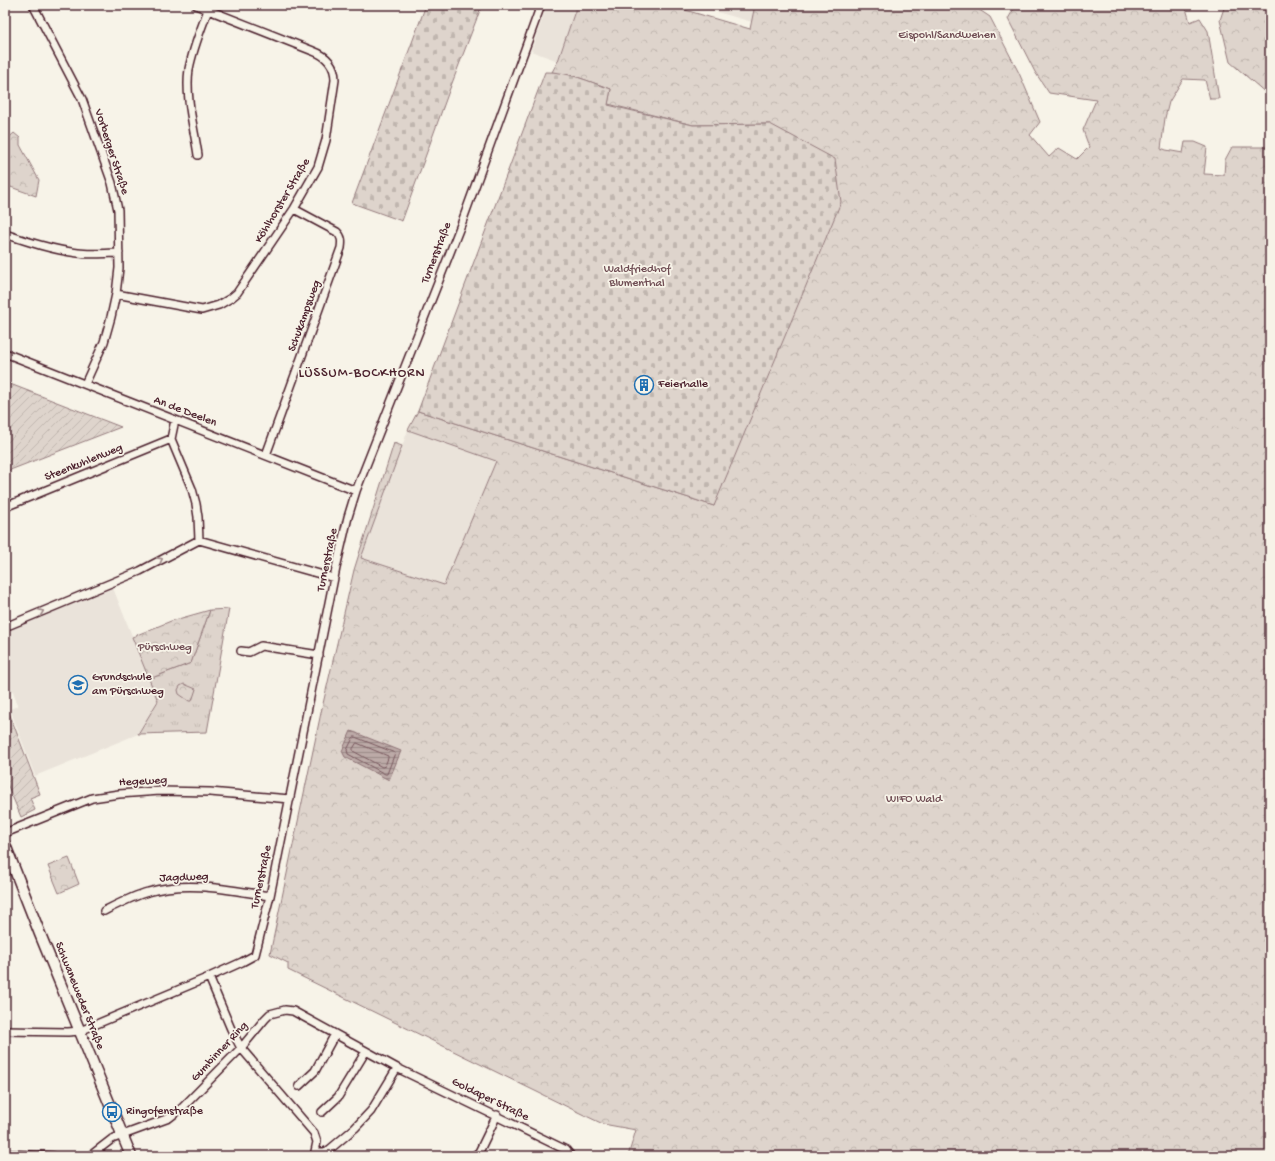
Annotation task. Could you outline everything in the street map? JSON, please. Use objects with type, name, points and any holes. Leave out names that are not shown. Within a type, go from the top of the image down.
[{"type":"main road","name":"Schwaneweder Straße","points":[[5,845],[131,1156]]},
{"type":"street","name":"Köhlhorster Straße","points":[[116,294],[195,309],[210,309],[219,306],[231,298],[242,286],[294,209],[313,177],[323,154],[334,80],[331,63],[320,54],[196,5]]},
{"type":"street","name":"Turnerstraße","points":[[80,1031],[209,977],[242,962],[255,954],[270,896],[320,655],[334,578],[348,517],[356,491],[462,222],[541,5]]},
{"type":"street","name":"Vorberger Straße","points":[[35,6],[82,99],[112,183],[118,210],[119,253],[116,294],[104,342],[85,384]]},
{"type":"street","points":[[198,155],[189,99],[189,70],[196,42],[208,10]]},
{"type":"street","name":"Schukampsweg","points":[[266,455],[341,248],[342,241],[337,232],[294,209]]},
{"type":"street","points":[[5,234],[49,248],[80,254],[119,253]]},
{"type":"street","name":"An de Deelen","points":[[5,353],[356,491]]},
{"type":"street","points":[[175,420],[171,439],[192,489],[198,517],[199,540]]},
{"type":"street","name":"Steenkuhlenweg","points":[[5,507],[171,439]]},
{"type":"street","points":[[5,627],[134,574],[199,540],[334,578]]},
{"type":"street","points":[[241,651],[250,652],[261,646],[320,655]]},
{"type":"street","name":"Hegeweg","points":[[5,833],[92,798],[119,794],[160,791],[210,792],[290,799]]},
{"type":"street","name":"Jagdweg","points":[[104,911],[136,896],[165,888],[218,888],[270,896]]},
{"type":"street","points":[[209,977],[231,1029],[241,1048],[314,1133],[317,1142],[314,1154],[329,1150],[355,1128],[371,1111],[397,1068]]},
{"type":"street","name":"Gumbinner Ring","points":[[122,1135],[169,1118],[182,1108],[241,1048],[270,1014],[285,1010],[293,1011],[397,1068]]},
{"type":"street","points":[[5,1031],[80,1031]]},
{"type":"street","points":[[299,1086],[315,1072],[335,1034]]},
{"type":"street","points":[[322,1112],[338,1097],[366,1051]]},
{"type":"street","name":"Goldaper Straße","points":[[397,1068],[401,1068],[497,1115],[566,1150],[571,1156]]},
{"type":"street","points":[[474,1156],[479,1152],[497,1115]]},
{"type":"street","points":[[90,1156],[112,1139],[122,1135]]},
{"type":"street","points":[[5,1154],[53,1156]]},
{"type":"shaded area","points":[[547,5],[577,5],[558,61],[531,51]]},
{"type":"shaded area","points":[[693,5],[755,5],[752,22]]},
{"type":"shaded area","points":[[408,430],[496,461],[444,586],[361,558]]},
{"type":"shaded area","name":"Grundschule am Pürschweg","points":[[113,588],[158,701],[138,734],[35,776],[10,709],[18,706],[13,691],[5,694],[5,632]]},
{"type":"green space","points":[[426,5],[482,5],[402,221],[352,203]]},
{"type":"green space","name":"WIFO Wald","points":[[577,5],[668,5],[750,29],[755,5],[972,5],[990,17],[1019,73],[1040,122],[1030,135],[1049,157],[1059,148],[1077,159],[1089,147],[1083,130],[1096,100],[1049,93],[1035,72],[1008,19],[1016,5],[1185,5],[1190,22],[1200,18],[1208,31],[1219,99],[1210,99],[1205,80],[1183,79],[1169,102],[1161,148],[1183,153],[1185,142],[1195,142],[1207,147],[1204,174],[1224,175],[1225,160],[1232,147],[1270,147],[1270,1156],[628,1156],[636,1130],[603,1124],[584,1115],[288,970],[288,963],[270,954],[322,708],[354,570],[394,443],[402,446],[361,558],[444,585],[496,461],[408,430],[418,411],[714,506],[770,124],[693,125],[608,104],[611,89],[580,78],[552,72],[558,61]]},
{"type":"green space","points":[[1225,5],[1270,5],[1270,91],[1267,94],[1230,62],[1220,20]]},
{"type":"green space","name":"Waldfriedhof Blumenthal","points":[[545,72],[570,75],[611,89],[608,105],[693,125],[770,124],[835,159],[841,202],[714,506],[418,411]]},
{"type":"green space","points":[[14,133],[20,138],[20,145],[39,180],[36,196],[5,185],[5,172],[9,168],[5,163],[5,141]]},
{"type":"green space","points":[[5,382],[121,427],[5,472]]},
{"type":"green space","points":[[229,609],[207,732],[138,734],[158,701],[149,679],[191,663],[210,610]]},
{"type":"green space","name":"Pürschweg","points":[[210,610],[191,663],[149,679],[132,637],[171,621]]},
{"type":"green space","points":[[184,684],[196,689],[192,701],[189,701],[179,694],[178,690],[180,686]]},
{"type":"green space","points":[[5,702],[40,794],[30,798],[35,810],[21,817],[5,779]]},
{"type":"green space","points":[[69,858],[79,884],[59,893],[48,866]]},
{"type":"water","points":[[351,731],[401,751],[389,780],[345,757],[342,751]]},
{"type":"place","name":"Feierhalle","points":[[644,385]]},
{"type":"place","name":"Grundschule am Pürschweg","points":[[78,685]]},
{"type":"place","name":"Ringofenstraße","points":[[112,1112]]},
{"type":"district","name":"LÜSSUM-BOCKHORN","points":[[362,373]]},
{"type":"park label","name":"Eispohl/Sandwehen","points":[[947,36]]}]
